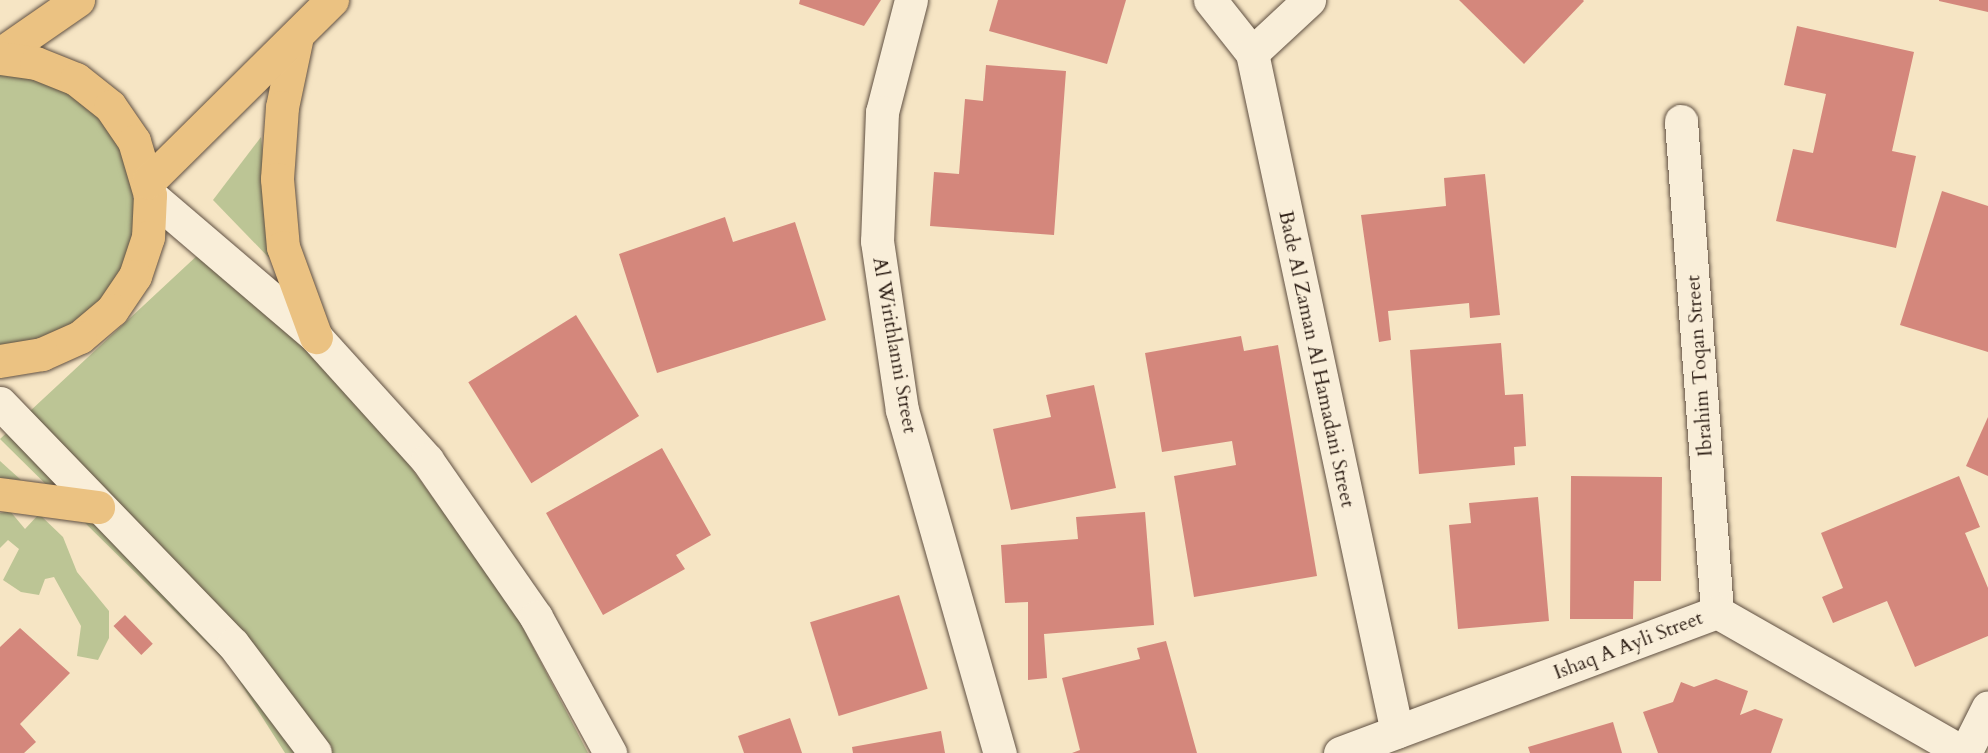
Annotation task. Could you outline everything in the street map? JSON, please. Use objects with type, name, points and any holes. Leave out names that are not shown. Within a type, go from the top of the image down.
[{"type":"highway","points":[[0,56],[78,0]]},
{"type":"highway","points":[[149,189],[332,0]]},
{"type":"highway","points":[[297,36],[282,107],[277,179],[283,246],[316,337]]},
{"type":"highway","points":[[0,56],[36,63],[76,79],[110,106],[134,141],[149,189],[148,237],[135,276],[112,310],[80,337],[42,354],[0,361]]},
{"type":"highway","points":[[0,494],[98,507]]},
{"type":"street","name":"Al Wirithlanni Street","points":[[911,0],[882,112],[875,176],[877,240],[902,410],[1000,753]]},
{"type":"street","name":"Bade Al Zaman Al Hamadani Street","points":[[1210,0],[1252,53],[1397,732]]},
{"type":"street","points":[[1252,53],[1309,0]]},
{"type":"street","name":"Ibrahim Toqan Street","points":[[1681,121],[1717,612]]},
{"type":"street","points":[[149,189],[316,337],[427,460],[487,543],[542,626],[610,753]]},
{"type":"street","points":[[0,403],[98,507],[233,644],[315,753]]},
{"type":"street","name":"Ishaq A Ayli Street","points":[[1340,753],[1717,612],[1965,753]]},
{"type":"street","points":[[1965,753],[1988,707]]},
{"type":"green space","points":[[0,63],[95,102],[138,172],[129,267],[77,328],[0,349]]},
{"type":"green space","points":[[261,137],[275,264],[213,200]]},
{"type":"green space","points":[[201,252],[316,337],[511,605],[588,753],[285,753],[229,665],[0,439]]},
{"type":"green space","points":[[0,461],[21,480],[0,478]]},
{"type":"green space","points":[[10,511],[25,529],[39,514],[63,537],[77,572],[109,611],[109,638],[98,660],[77,656],[81,626],[54,577],[45,579],[39,595],[21,592],[3,580],[19,549],[8,540],[0,548],[0,513]]},
{"type":"building","points":[[800,0],[881,0],[864,26],[799,4]]},
{"type":"building","points":[[998,0],[1126,0],[1107,64],[989,31]]},
{"type":"building","points":[[1459,0],[1583,0],[1584,1],[1524,64]]},
{"type":"building","points":[[1988,0],[1988,12],[1939,1]]},
{"type":"building","points":[[1797,26],[1914,52],[1892,151],[1916,156],[1896,248],[1776,221],[1793,149],[1813,153],[1826,94],[1784,85]]},
{"type":"building","points":[[986,65],[1066,71],[1054,235],[930,226],[934,172],[959,174],[965,99],[983,101]]},
{"type":"building","points":[[1485,174],[1500,315],[1470,318],[1469,303],[1388,311],[1391,340],[1379,342],[1361,215],[1446,206],[1444,178]]},
{"type":"building","points":[[1942,191],[1988,206],[1988,352],[1900,325]]},
{"type":"building","points":[[725,217],[733,242],[795,222],[826,320],[657,373],[619,254]]},
{"type":"building","points":[[576,315],[639,416],[531,483],[468,382]]},
{"type":"building","points":[[1241,336],[1244,351],[1278,345],[1317,576],[1194,597],[1174,476],[1236,465],[1232,441],[1162,452],[1145,353]]},
{"type":"building","points":[[1501,343],[1505,395],[1523,394],[1526,446],[1514,447],[1515,465],[1419,474],[1410,350]]},
{"type":"building","points":[[1094,385],[1116,488],[1011,510],[993,429],[1051,417],[1046,395]]},
{"type":"building","points":[[1988,417],[1988,476],[1966,466]]},
{"type":"building","points":[[662,448],[711,535],[676,555],[685,569],[603,615],[546,513]]},
{"type":"building","points":[[1571,476],[1662,477],[1661,581],[1634,581],[1633,619],[1570,619]]},
{"type":"building","points":[[1959,476],[1980,527],[1965,533],[1988,588],[1988,636],[1915,667],[1887,601],[1833,623],[1822,597],[1843,588],[1821,533]]},
{"type":"building","points":[[1538,497],[1549,621],[1458,629],[1449,525],[1471,523],[1469,503]]},
{"type":"building","points":[[1145,512],[1154,625],[1044,634],[1047,678],[1028,680],[1028,602],[1005,603],[1001,545],[1078,539],[1076,517]]},
{"type":"building","points":[[899,595],[928,689],[839,716],[810,622]]},
{"type":"building","points":[[125,615],[153,644],[141,655],[113,626]]},
{"type":"building","points":[[20,628],[70,673],[20,724],[36,742],[24,753],[0,753],[0,647]]},
{"type":"building","points":[[1166,641],[1197,753],[1072,753],[1080,750],[1062,678],[1140,659],[1137,648]]},
{"type":"building","points":[[1716,679],[1748,691],[1740,715],[1755,709],[1783,719],[1771,753],[1658,753],[1643,712],[1673,702],[1681,682],[1694,687]]},
{"type":"building","points":[[790,718],[802,753],[744,753],[738,736]]},
{"type":"building","points":[[1613,722],[1622,753],[1530,753],[1528,747]]},
{"type":"building","points":[[941,731],[945,753],[853,753],[852,747]]}]
